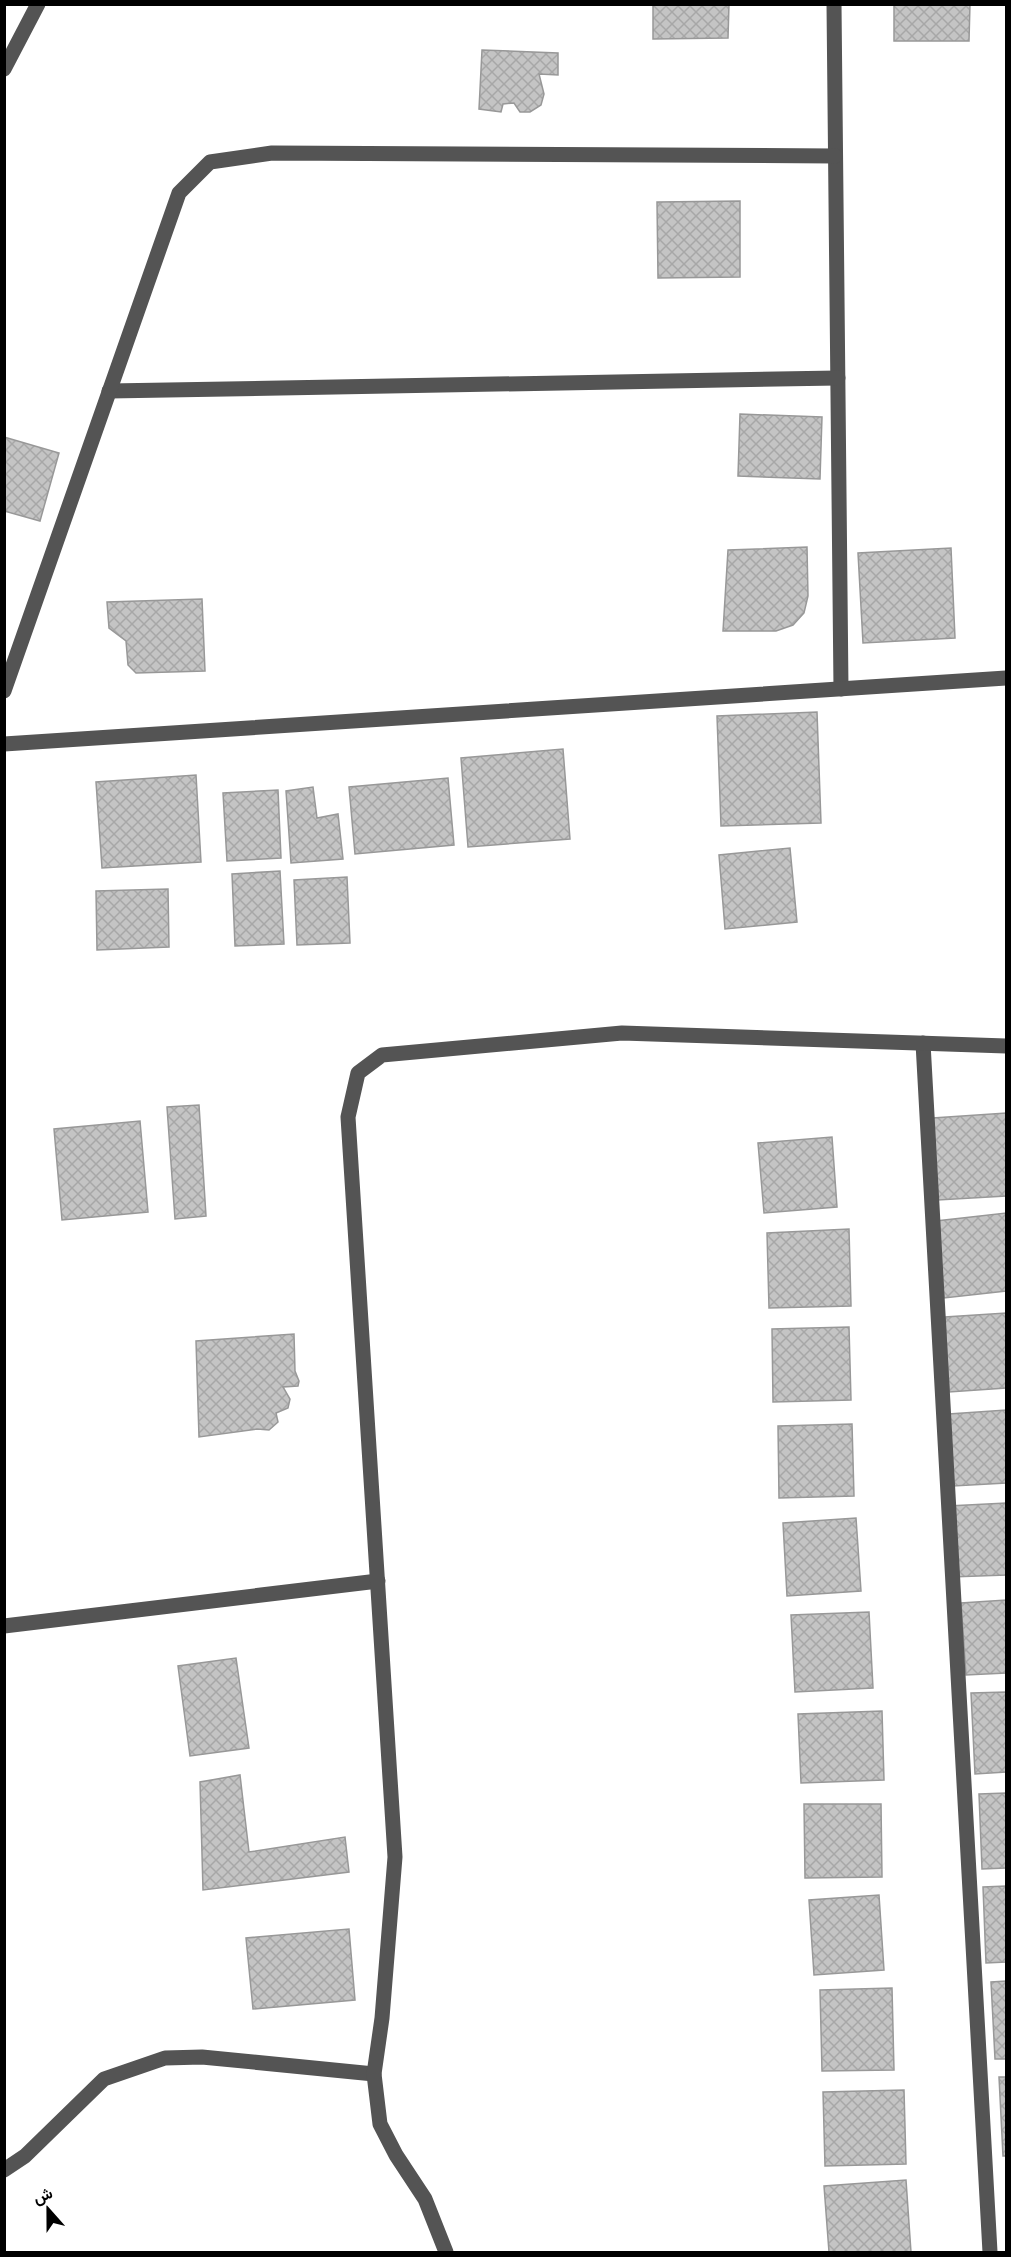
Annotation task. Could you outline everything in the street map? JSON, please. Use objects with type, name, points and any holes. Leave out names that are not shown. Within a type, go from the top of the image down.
[{"type":"street","points":[[4,69],[38,4]]},
{"type":"street","points":[[834,4],[841,689]]},
{"type":"street","points":[[4,690],[179,193],[210,162],[272,153],[835,156]]},
{"type":"street","points":[[109,391],[838,378]]},
{"type":"street","points":[[4,744],[1006,678]]},
{"type":"street","points":[[446,2253],[425,2199],[396,2156],[380,2124],[374,2074],[395,1857],[348,1117],[358,1073],[381,1055],[622,1033],[1006,1046]]},
{"type":"street","points":[[923,1043],[990,2253]]},
{"type":"street","points":[[4,1626],[378,1581]]},
{"type":"street","points":[[4,2170],[25,2156],[104,2079],[165,2058],[202,2057],[374,2074]]},
{"type":"building","points":[[653,4],[729,4],[728,38],[653,39]]},
{"type":"building","points":[[894,4],[970,4],[969,41],[894,41]]},
{"type":"building","points":[[482,50],[558,53],[558,75],[539,74],[544,94],[541,105],[530,112],[520,112],[514,103],[503,104],[501,112],[479,109]]},
{"type":"building","points":[[740,201],[740,277],[658,278],[657,202]]},
{"type":"building","points":[[740,414],[822,417],[820,479],[738,476]]},
{"type":"building","points":[[4,437],[59,453],[40,521],[4,511]]},
{"type":"building","points":[[807,547],[808,596],[804,613],[793,625],[776,631],[723,631],[728,550]]},
{"type":"building","points":[[951,548],[955,638],[863,643],[858,553]]},
{"type":"building","points":[[202,599],[205,671],[136,673],[128,665],[126,641],[109,628],[107,602]]},
{"type":"building","points":[[817,712],[821,823],[721,826],[717,716]]},
{"type":"building","points":[[563,749],[570,839],[468,847],[461,758]]},
{"type":"building","points":[[196,775],[201,862],[102,868],[96,782]]},
{"type":"building","points":[[448,778],[454,845],[355,854],[349,787]]},
{"type":"building","points":[[313,787],[317,818],[338,814],[343,859],[291,863],[286,791]]},
{"type":"building","points":[[278,790],[281,858],[227,861],[223,793]]},
{"type":"building","points":[[790,848],[797,922],[725,929],[719,855]]},
{"type":"building","points":[[280,871],[284,944],[235,946],[232,874]]},
{"type":"building","points":[[347,877],[350,943],[297,945],[294,880]]},
{"type":"building","points":[[168,889],[169,947],[97,950],[96,891]]},
{"type":"building","points":[[199,1105],[206,1216],[175,1219],[167,1107]]},
{"type":"building","points":[[1006,1113],[1006,1196],[938,1200],[933,1118]]},
{"type":"building","points":[[140,1121],[148,1212],[62,1220],[54,1129]]},
{"type":"building","points":[[832,1137],[837,1207],[764,1213],[758,1143]]},
{"type":"building","points":[[1006,1213],[1006,1291],[944,1298],[936,1221]]},
{"type":"building","points":[[849,1229],[851,1306],[769,1308],[767,1233]]},
{"type":"building","points":[[1006,1313],[1006,1388],[949,1392],[945,1317]]},
{"type":"building","points":[[849,1327],[851,1400],[773,1402],[772,1329]]},
{"type":"building","points":[[294,1334],[295,1371],[299,1381],[298,1386],[283,1387],[290,1399],[288,1408],[276,1413],[278,1422],[269,1430],[257,1429],[199,1437],[196,1341]]},
{"type":"building","points":[[1006,1410],[1006,1483],[953,1486],[949,1414]]},
{"type":"building","points":[[852,1424],[854,1496],[779,1498],[778,1426]]},
{"type":"building","points":[[1006,1503],[1006,1575],[951,1577],[948,1506]]},
{"type":"building","points":[[856,1518],[861,1591],[787,1596],[783,1523]]},
{"type":"building","points":[[1006,1600],[1006,1673],[966,1675],[961,1603]]},
{"type":"building","points":[[869,1612],[873,1688],[795,1692],[791,1615]]},
{"type":"building","points":[[236,1658],[249,1748],[190,1756],[178,1666]]},
{"type":"building","points":[[1006,1692],[1006,1772],[975,1774],[971,1693]]},
{"type":"building","points":[[882,1711],[884,1780],[801,1783],[798,1714]]},
{"type":"building","points":[[240,1775],[249,1852],[345,1837],[349,1872],[203,1890],[200,1782]]},
{"type":"building","points":[[1006,1793],[1006,1868],[982,1869],[979,1794]]},
{"type":"building","points":[[804,1804],[881,1804],[882,1877],[805,1878]]},
{"type":"building","points":[[1006,1886],[1006,1962],[986,1963],[983,1887]]},
{"type":"building","points":[[879,1895],[884,1970],[814,1975],[809,1900]]},
{"type":"building","points":[[349,1929],[355,2000],[253,2009],[246,1938]]},
{"type":"building","points":[[1006,1981],[1006,2059],[995,2059],[991,1982]]},
{"type":"building","points":[[892,1988],[894,2070],[822,2071],[820,1990]]},
{"type":"building","points":[[999,2077],[1006,2077],[1006,2156],[1003,2156]]},
{"type":"building","points":[[904,2090],[906,2164],[825,2166],[823,2092]]},
{"type":"building","points":[[906,2180],[911,2252],[829,2252],[824,2186]]}]
